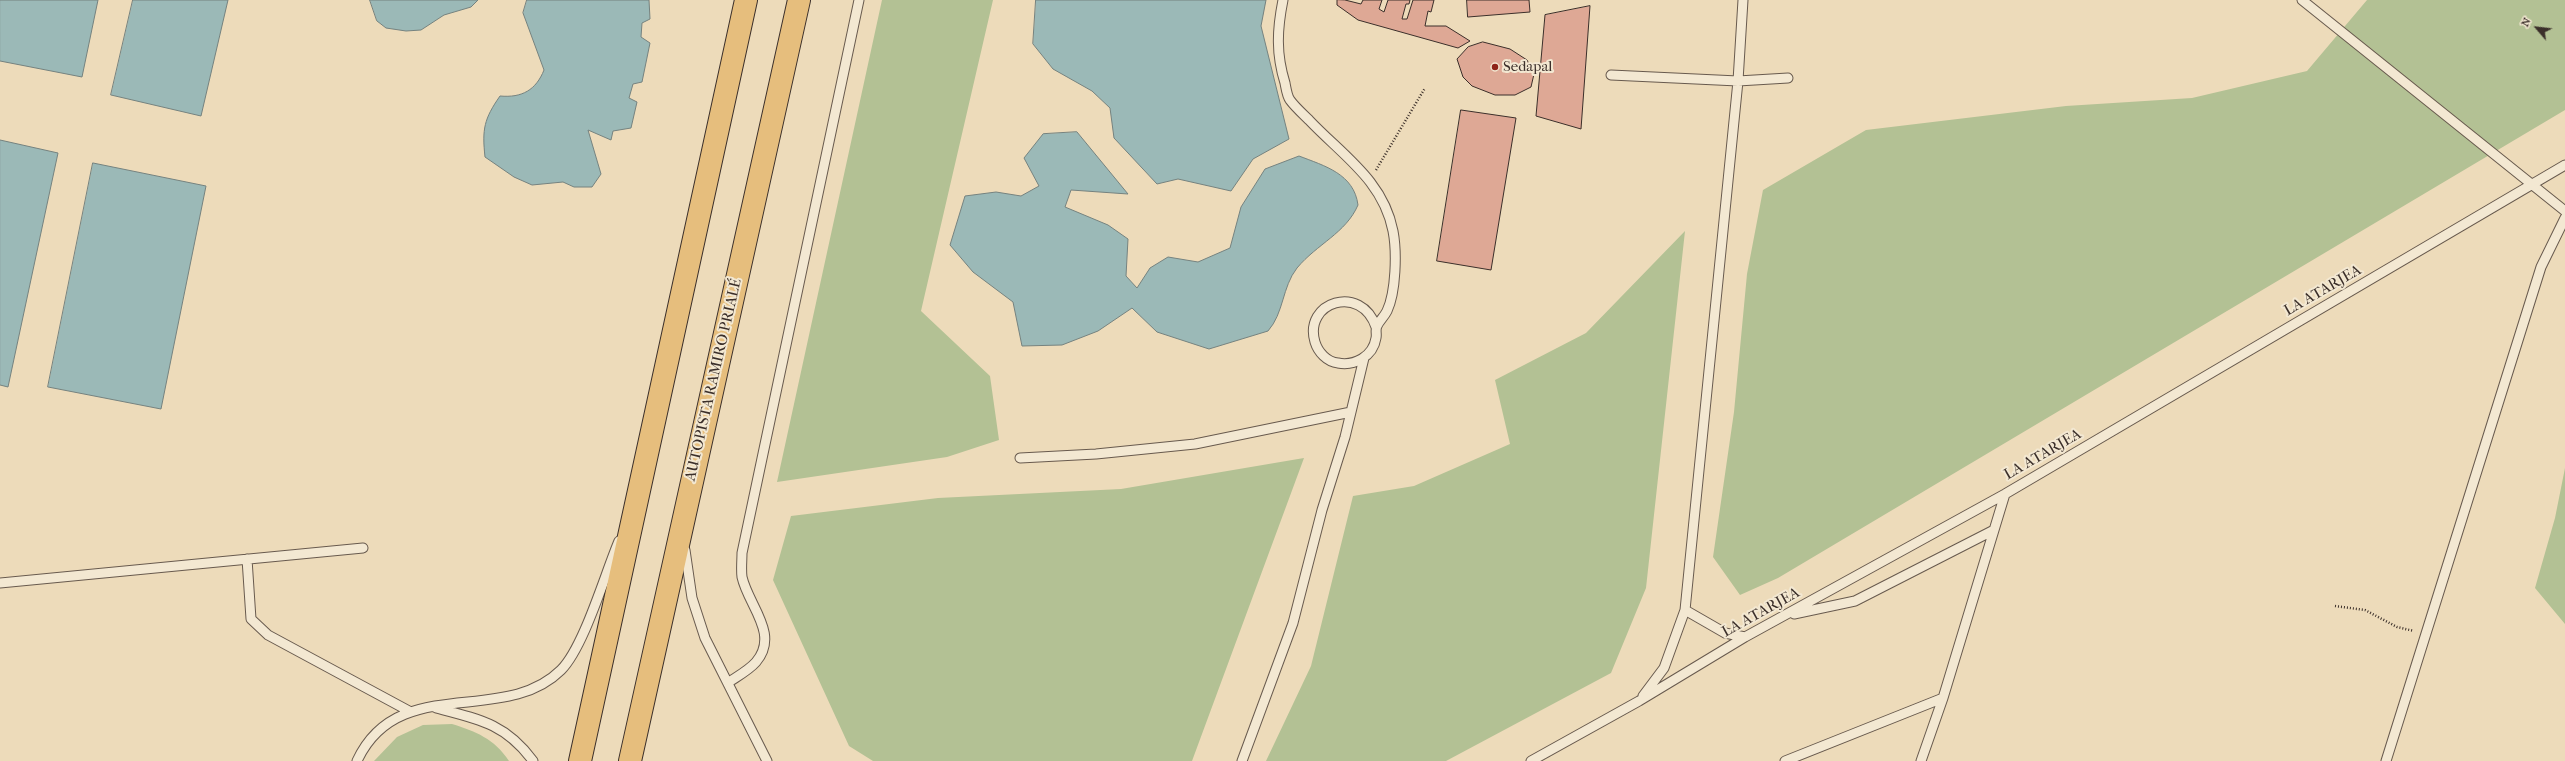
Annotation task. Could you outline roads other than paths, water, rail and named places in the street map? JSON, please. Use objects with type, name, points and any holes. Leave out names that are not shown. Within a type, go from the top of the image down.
[{"type":"highway","points":[[580,761],[746,0]]},
{"type":"highway","name":"AUTOPISTA RAMIRO PRIALÉ","points":[[630,761],[799,0]]},
{"type":"lane","points":[[729,682],[756,662],[763,652],[766,641],[765,630],[742,577],[742,552],[859,0]]},
{"type":"lane","points":[[1283,0],[1277,28],[1278,61],[1290,100],[1370,179],[1383,201],[1393,230],[1395,252],[1394,280],[1387,310],[1376,327]]},
{"type":"lane","points":[[1639,701],[1664,668],[1685,610],[1738,81],[1742,0]]},
{"type":"lane","points":[[2302,0],[2565,211]]},
{"type":"lane","points":[[1611,75],[1738,81],[1788,78]]},
{"type":"lane","name":"LA ATARJEA","points":[[1531,761],[1639,701],[1745,638],[2005,494],[2565,165]]},
{"type":"lane","points":[[2390,760],[2427,634],[2542,267],[2565,218]]},
{"type":"lane","points":[[1348,301],[1367,310],[1376,327],[1376,339],[1372,350],[1364,358],[1345,365],[1326,358],[1314,342],[1315,321],[1329,306],[1338,302],[1348,301]]},
{"type":"lane","points":[[1242,761],[1293,622],[1351,412],[1364,358]]},
{"type":"lane","points":[[1020,458],[1096,454],[1195,444],[1351,412]]},
{"type":"lane","points":[[357,761],[376,732],[409,711],[431,706],[512,694],[547,682],[561,670],[574,656],[640,486]]},
{"type":"lane","points":[[1921,761],[1943,698],[2005,494]]},
{"type":"lane","points":[[682,524],[686,564],[692,598],[705,638],[729,682],[767,761]]},
{"type":"lane","points":[[1785,616],[1855,601],[1994,530]]},
{"type":"lane","points":[[0,583],[363,548]]},
{"type":"lane","points":[[247,559],[251,619],[268,635],[409,711]]},
{"type":"lane","points":[[1685,610],[1724,633],[1745,638]]},
{"type":"lane","points":[[1785,761],[1943,698]]},
{"type":"lane","points":[[431,706],[475,718],[502,730],[521,744],[533,761]]},
{"type":"water","points":[[0,0],[98,0],[82,77],[0,61]]},
{"type":"water","points":[[133,0],[228,0],[201,116],[111,95]]},
{"type":"water","points":[[370,0],[478,0],[471,7],[444,15],[421,30],[406,31],[386,28],[377,21]]},
{"type":"water","points":[[527,0],[649,0],[650,19],[642,23],[641,37],[650,43],[642,82],[633,84],[629,98],[637,102],[631,128],[613,131],[611,140],[588,130],[601,174],[592,187],[574,187],[563,182],[532,185],[514,177],[485,157],[485,125],[490,111],[500,96],[515,96],[527,91],[537,83],[544,70],[523,13]]},
{"type":"water","points":[[1036,0],[1266,0],[1261,26],[1289,139],[1253,159],[1231,191],[1178,179],[1157,184],[1114,138],[1110,108],[1092,91],[1053,69],[1033,44]]},
{"type":"water","points":[[1077,132],[1128,194],[1071,190],[1065,207],[1108,225],[1128,239],[1126,276],[1137,288],[1150,268],[1168,257],[1198,262],[1230,248],[1241,207],[1265,169],[1299,156],[1337,173],[1351,186],[1358,205],[1353,215],[1339,231],[1313,252],[1292,275],[1277,316],[1268,331],[1209,349],[1157,332],[1132,308],[1098,331],[1062,345],[1022,346],[1013,302],[973,272],[950,245],[965,196],[996,192],[1021,196],[1039,186],[1024,158],[1043,134]]},
{"type":"water","points":[[0,140],[58,153],[8,387],[0,385]]},
{"type":"water","points":[[93,163],[206,186],[161,409],[48,387]]},
{"type":"place","name":"Sedapal","points":[[1495,67]]}]
